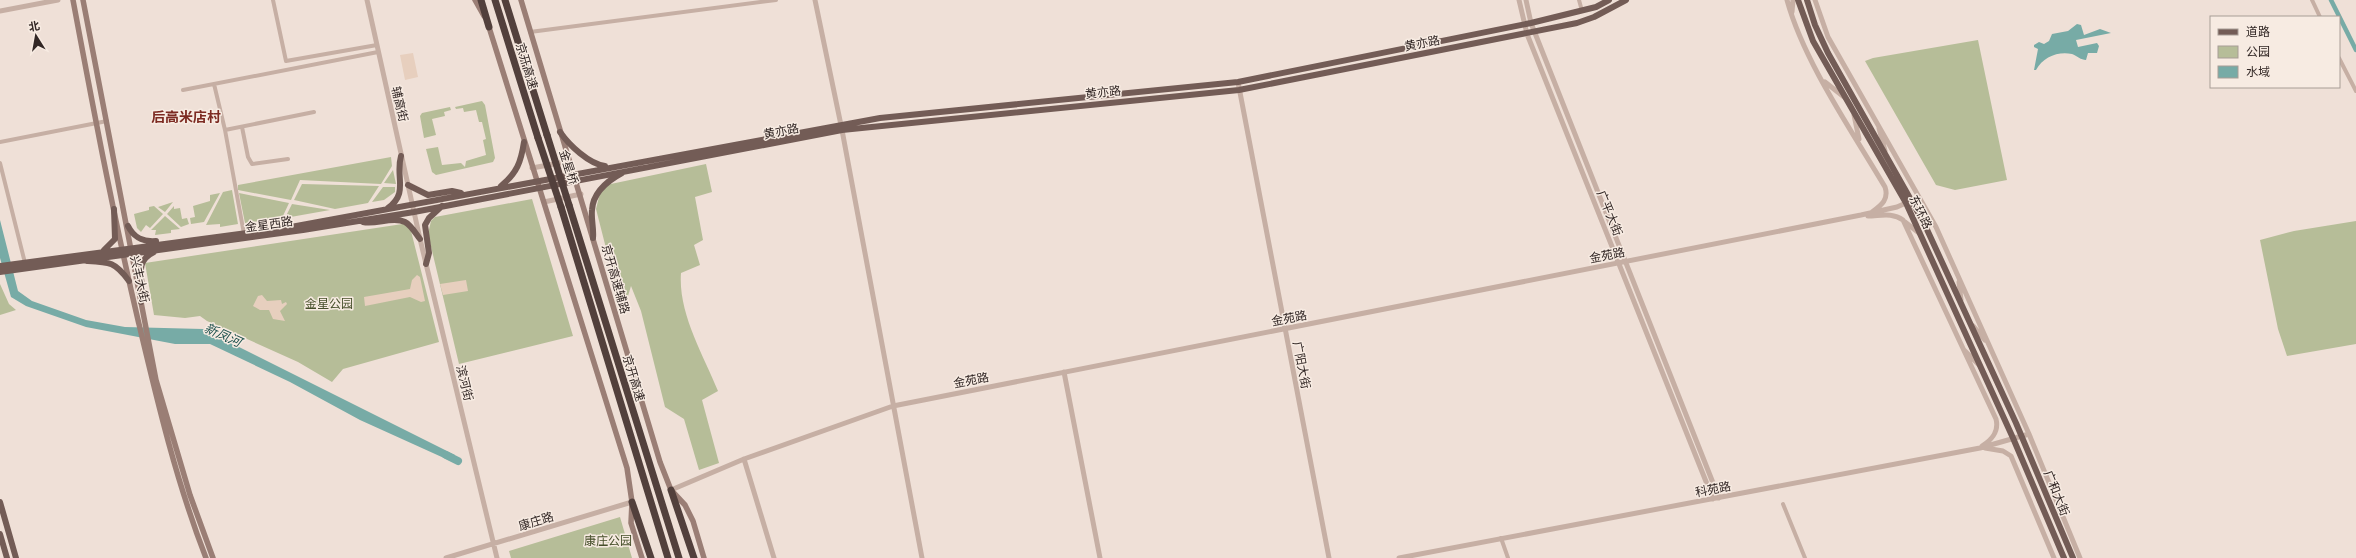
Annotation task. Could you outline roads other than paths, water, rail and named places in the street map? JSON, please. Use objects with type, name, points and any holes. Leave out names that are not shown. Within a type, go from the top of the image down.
[{"type":"highway","points":[[481,0],[489,27]]},
{"type":"highway","name":"京开高速","points":[[495,0],[538,138]]},
{"type":"highway","name":"京开高速","points":[[505,0],[547,135]]},
{"type":"highway","name":"金星桥","points":[[547,135],[569,205]]},
{"type":"highway","name":"金星桥","points":[[538,138],[561,207]]},
{"type":"highway","name":"京开高速","points":[[569,205],[679,558]]},
{"type":"highway","name":"京开高速","points":[[561,207],[668,558]]},
{"type":"highway","points":[[671,490],[694,558]]},
{"type":"highway","points":[[632,502],[651,558]]},
{"type":"main road","name":"兴丰大街","points":[[73,0],[96,123],[139,322],[190,495],[213,558]]},
{"type":"main road","name":"兴丰大街","points":[[83,0],[128,226],[145,324],[147,347],[163,425],[206,558]]},
{"type":"main road","points":[[475,0],[489,27],[627,468],[632,502],[631,523],[642,558]]},
{"type":"main road","name":"京开高速辅路","points":[[521,0],[560,132],[581,194],[612,308],[660,462],[671,490],[685,505],[693,521],[704,558]]},
{"type":"main road","name":"黄亦路","points":[[537,181],[880,118],[1238,82],[1531,23],[1582,11],[1609,0]]},
{"type":"main road","name":"黄亦路","points":[[539,187],[842,130],[1239,90],[1527,34],[1594,17],[1626,0]]},
{"type":"main road","name":"东环路","points":[[1798,0],[1813,41],[1906,203],[1979,365],[2014,438]]},
{"type":"main road","name":"东环路","points":[[1807,0],[1824,46],[1913,200],[2025,435]]},
{"type":"main road","points":[[560,132],[566,140],[590,160],[599,165],[608,167]]},
{"type":"main road","points":[[500,187],[517,170],[521,162],[524,142]]},
{"type":"main road","points":[[387,209],[395,204],[401,191],[398,167],[401,156]]},
{"type":"main road","points":[[593,238],[594,230],[592,210],[595,197],[605,184],[626,171]]},
{"type":"main road","name":"金星西路","points":[[0,266],[18,267],[76,261],[123,251],[291,227],[537,181]]},
{"type":"main road","points":[[408,185],[428,195],[452,191],[465,194]]},
{"type":"main road","name":"金星西路","points":[[132,250],[160,250],[360,221],[414,212],[539,187]]},
{"type":"main road","points":[[426,264],[429,253],[425,225],[429,218],[442,206]]},
{"type":"main road","points":[[101,251],[108,248],[115,239],[114,209]]},
{"type":"main road","points":[[360,221],[371,224],[398,220],[405,222],[420,239]]},
{"type":"main road","points":[[128,226],[134,235],[144,240],[173,240],[182,242]]},
{"type":"main road","points":[[141,302],[144,291],[140,267],[142,261],[160,250]]},
{"type":"main road","name":"金星西路","points":[[0,272],[18,267],[25,263],[101,251],[123,251]]},
{"type":"main road","points":[[76,261],[110,262],[119,269],[129,281]]},
{"type":"main road","name":"广和大街","points":[[2025,435],[2072,558]]},
{"type":"main road","name":"广和大街","points":[[2014,438],[2064,558]]},
{"type":"main road","points":[[0,502],[16,558]]},
{"type":"main road","points":[[0,534],[7,558]]},
{"type":"street","points":[[0,11],[58,0]]},
{"type":"street","points":[[274,0],[286,62],[377,46]]},
{"type":"street","name":"辅高街","points":[[367,0],[414,212]]},
{"type":"street","points":[[530,32],[776,0]]},
{"type":"street","points":[[815,0],[841,124],[922,558]]},
{"type":"street","name":"广平大街","points":[[1519,0],[1527,34],[1713,499]]},
{"type":"street","name":"广平大街","points":[[1526,0],[1531,23],[1719,498]]},
{"type":"street","points":[[1579,0],[1582,11]]},
{"type":"street","points":[[1787,0],[1791,15],[1823,80],[1860,143],[1887,194],[1881,205],[1871,213]]},
{"type":"street","points":[[1791,15],[1793,0]]},
{"type":"street","points":[[1815,0],[1828,37],[1919,197],[1959,278],[1989,346],[2025,435],[2080,558]]},
{"type":"street","points":[[2312,0],[2320,16]]},
{"type":"street","points":[[1824,46],[1841,60]]},
{"type":"street","points":[[183,90],[378,52]]},
{"type":"street","points":[[2340,60],[2356,92]]},
{"type":"street","points":[[1823,80],[1844,97]]},
{"type":"street","name":"广阳大街","points":[[1238,82],[1329,558]]},
{"type":"street","points":[[214,84],[225,130],[244,234]]},
{"type":"street","points":[[225,130],[314,112]]},
{"type":"street","points":[[1854,114],[1860,143]]},
{"type":"street","points":[[0,142],[107,121]]},
{"type":"street","points":[[1877,121],[1885,152]]},
{"type":"street","points":[[242,127],[248,156],[252,164],[288,159]]},
{"type":"street","points":[[532,168],[570,161]]},
{"type":"street","points":[[0,163],[25,263]]},
{"type":"street","points":[[544,202],[581,194]]},
{"type":"street","name":"金苑路","points":[[671,490],[744,459],[893,406],[1871,213],[1906,203],[1919,197]]},
{"type":"street","name":"滨河街","points":[[414,212],[497,558]]},
{"type":"street","points":[[1860,215],[1889,214],[1898,216],[1920,234]]},
{"type":"street","points":[[1903,220],[1987,401],[1997,426],[1991,438],[1980,448]]},
{"type":"street","points":[[1959,278],[1961,301]]},
{"type":"street","points":[[1972,325],[1989,346]]},
{"type":"street","points":[[1962,348],[1979,365]]},
{"type":"street","points":[[1064,372],[1100,558]]},
{"type":"street","points":[[1986,378],[1987,401]]},
{"type":"street","name":"科苑路","points":[[1399,558],[1980,448],[2025,435]]},
{"type":"street","points":[[1980,448],[2003,451],[2026,468]]},
{"type":"street","points":[[2011,456],[2054,558]]},
{"type":"street","points":[[744,459],[774,558]]},
{"type":"street","name":"康庄路","points":[[446,558],[632,502]]},
{"type":"street","points":[[1783,504],[1805,558]]},
{"type":"street","points":[[1501,538],[1508,558]]},
{"type":"water","points":[[2077,24],[2081,25],[2084,35],[2100,29],[2111,33],[2076,40],[2078,47],[2097,43],[2099,46],[2097,53],[2088,53],[2086,60],[2072,54],[2061,53],[2047,58],[2036,70],[2034,70],[2038,49],[2034,47],[2034,45],[2039,42],[2044,44],[2049,41],[2052,34],[2068,31]]},
{"type":"water","points":[[0,220],[18,291],[32,301],[86,320],[125,327],[203,329],[455,455],[455,463],[360,420],[290,382],[210,344],[175,344],[86,327],[26,306],[11,297],[0,258]]},
{"type":"waterway","points":[[2331,0],[2339,16]]},
{"type":"waterway","points":[[2340,18],[2356,50]]},
{"type":"waterway","name":"新凤河","points":[[446,455],[458,461]]},
{"type":"district","name":"后高米店村","points":[[186,117]]},
{"type":"park label","name":"金星公园","points":[[329,303]]},
{"type":"park label","name":"康庄公园","points":[[608,540]]}]
